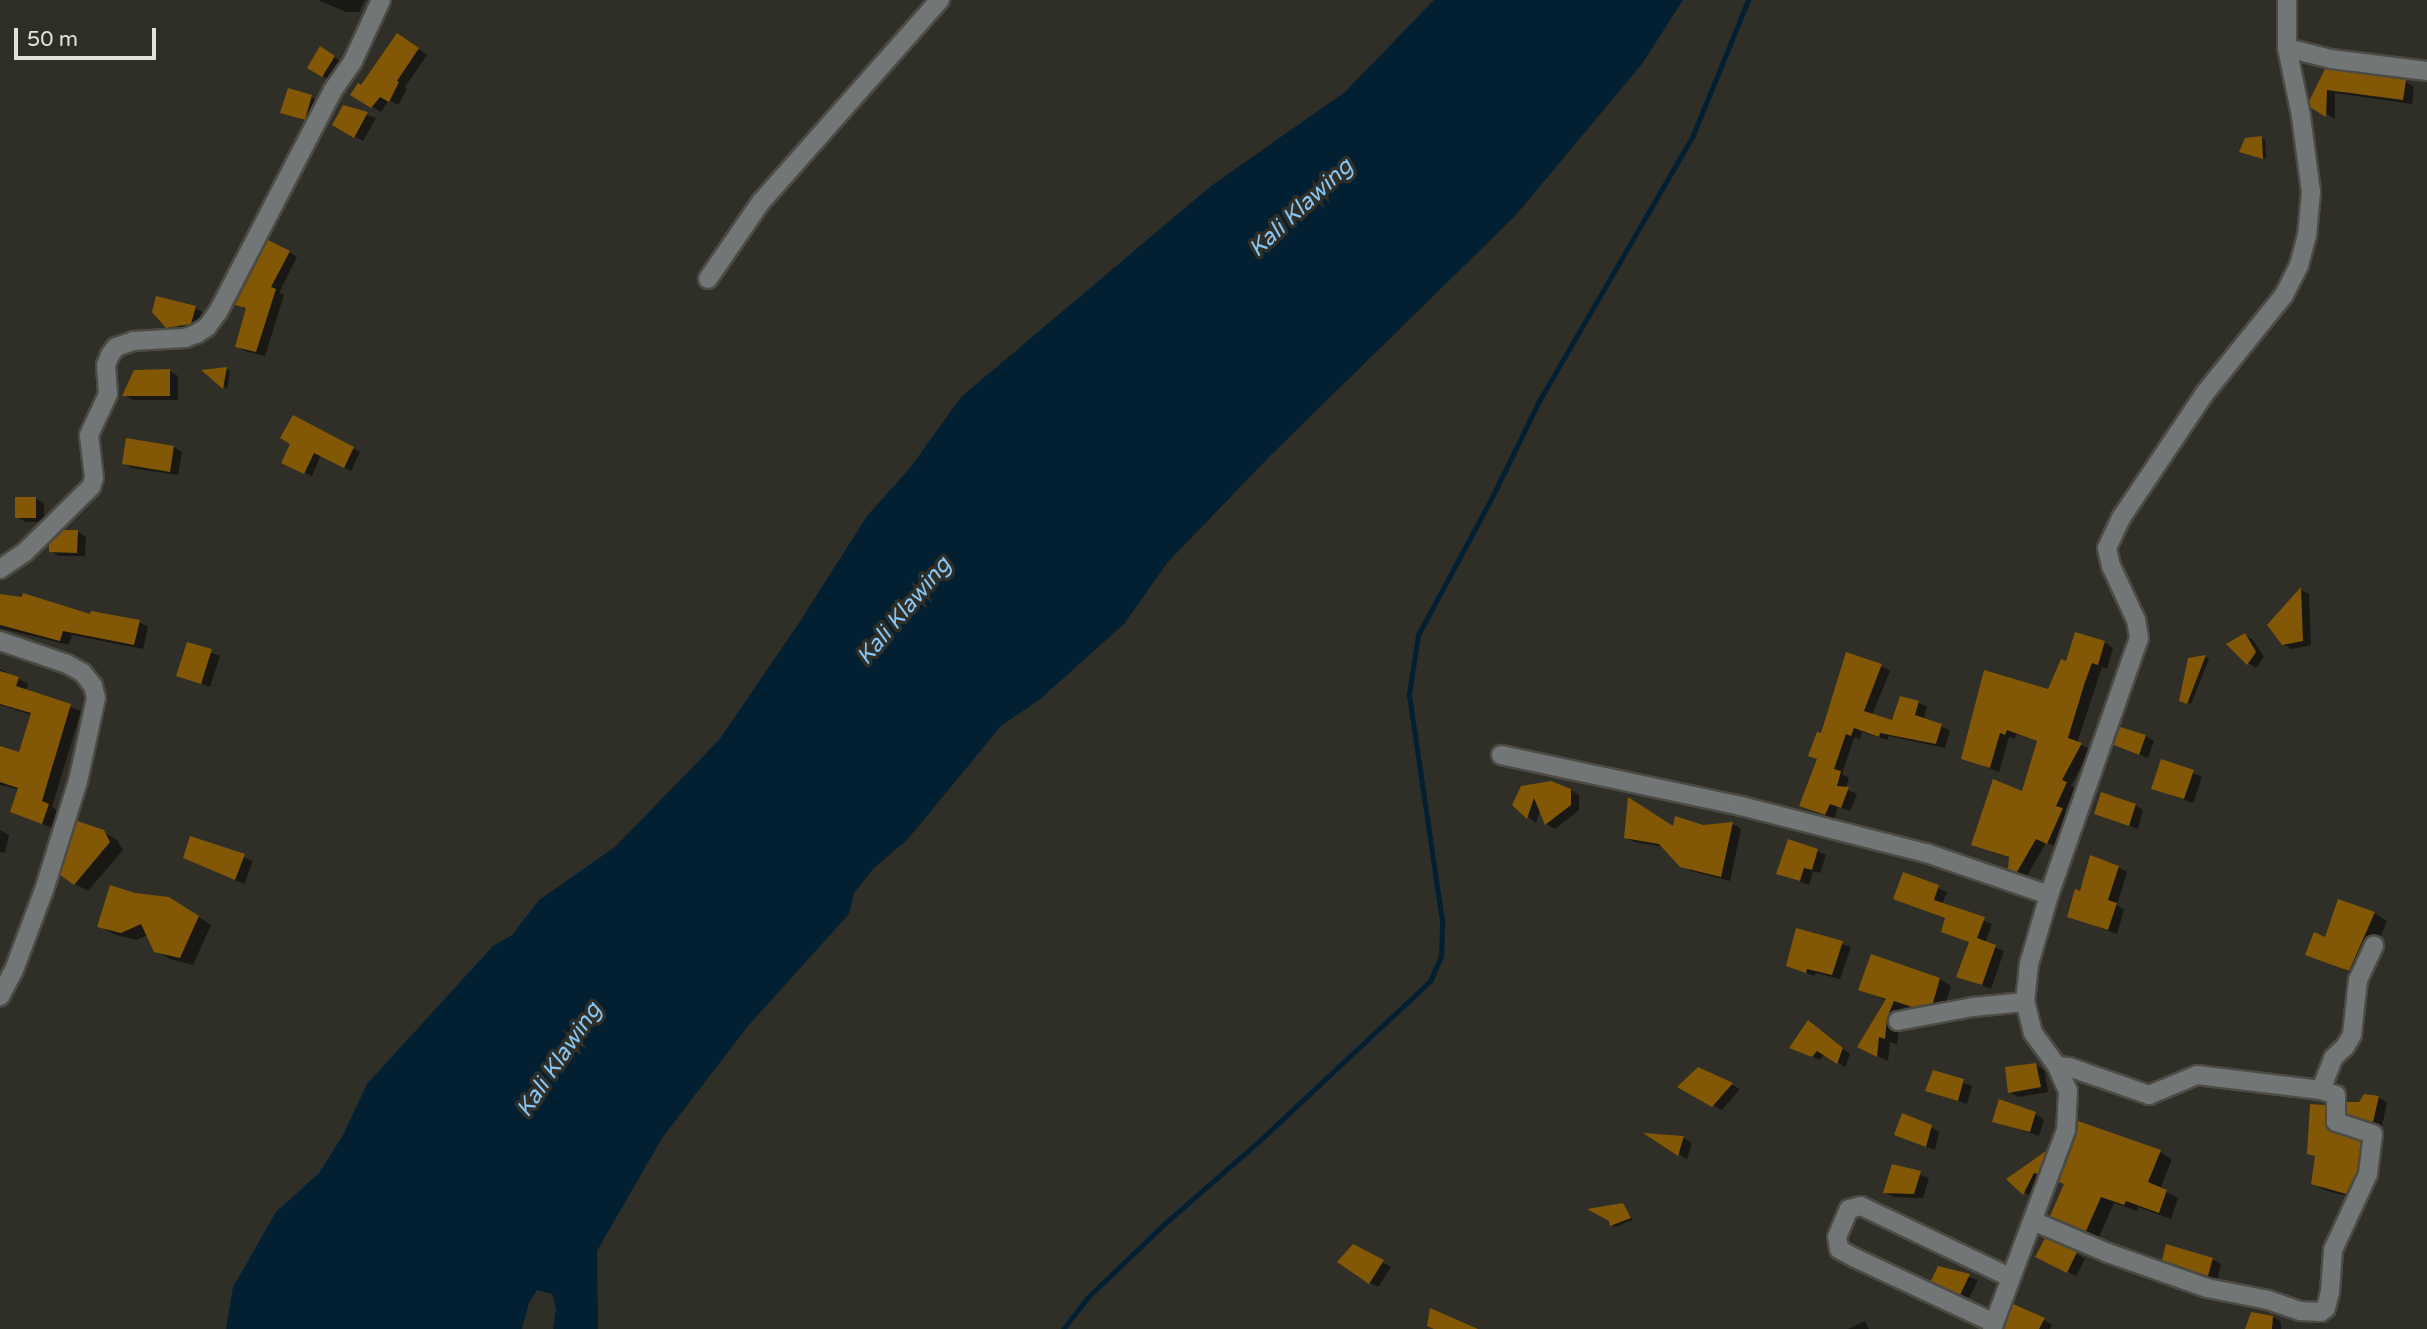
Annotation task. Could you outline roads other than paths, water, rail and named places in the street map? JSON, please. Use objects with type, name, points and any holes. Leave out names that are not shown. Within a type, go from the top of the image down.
[{"type":"street","points":[[0,569],[25,552],[91,487],[94,478],[89,435],[107,394],[106,365],[110,355],[117,347],[133,341],[184,338],[196,334],[207,327],[218,312],[333,90],[353,61],[381,0]]},
{"type":"street","points":[[708,279],[761,202],[940,0]]},
{"type":"street","points":[[2011,1278],[1861,1206],[1849,1209],[1837,1237],[1839,1249],[1993,1326],[2033,1221],[2066,1130],[2068,1091],[2057,1066],[2034,1033],[2025,1002],[2029,964],[2049,895],[2139,638],[2136,620],[2111,566],[2107,548],[2113,532],[2205,393],[2284,295],[2299,265],[2311,192],[2287,48],[2287,0]]},
{"type":"street","points":[[2287,48],[2331,59],[2427,71]]},
{"type":"street","points":[[0,640],[58,660],[83,673],[93,686],[96,698],[78,781],[44,890],[14,970],[0,996]]},
{"type":"street","points":[[1501,755],[1741,806],[1926,853],[2049,895]]},
{"type":"street","points":[[2321,1090],[2333,1058],[2345,1047],[2352,1035],[2358,980],[2374,944]]},
{"type":"street","points":[[1898,1021],[1973,1007],[2025,1002]]},
{"type":"street","points":[[2033,1221],[2108,1253],[2207,1288],[2268,1300],[2300,1311],[2321,1312],[2326,1308],[2330,1292],[2333,1250],[2368,1174],[2373,1134],[2336,1122],[2336,1094],[2197,1075],[2149,1095],[2069,1067],[2057,1066]]},
{"type":"water","name":"Kali Klawing","points":[[1434,0],[1683,0],[1642,64],[1515,216],[1269,457],[1168,562],[1124,624],[1039,700],[1001,726],[907,840],[874,868],[854,893],[849,914],[748,1026],[662,1138],[597,1251],[598,1329],[553,1329],[556,1309],[552,1294],[537,1290],[529,1303],[522,1329],[226,1329],[233,1287],[276,1212],[319,1173],[343,1135],[367,1084],[493,946],[512,935],[539,900],[615,847],[719,740],[799,623],[867,516],[910,468],[961,397],[1211,186],[1345,92]]},
{"type":"waterway","points":[[1063,1329],[1087,1298],[1163,1225],[1258,1142],[1430,981],[1441,956],[1442,921],[1409,694],[1418,635],[1492,497],[1539,401],[1693,135],[1748,0]]}]
